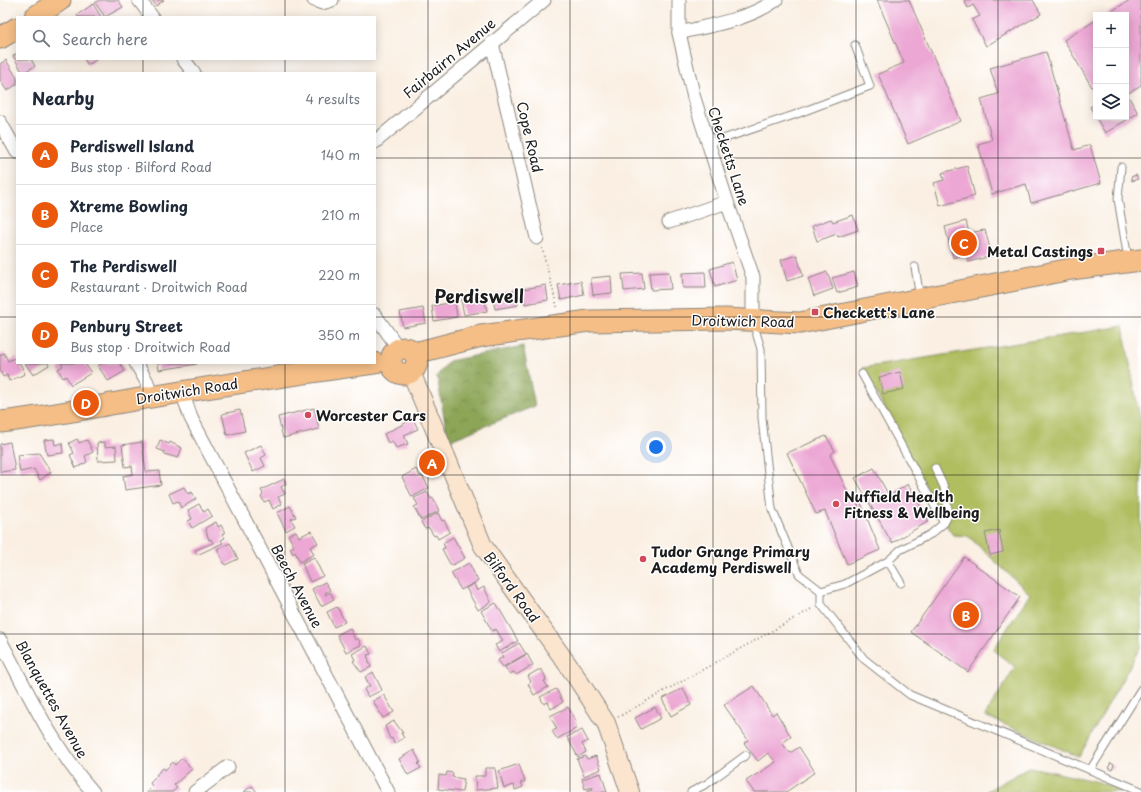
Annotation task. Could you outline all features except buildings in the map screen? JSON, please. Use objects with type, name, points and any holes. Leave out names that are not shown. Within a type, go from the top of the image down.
[{"type":"main road","points":[[36,16],[60,0]]},
{"type":"main road","points":[[0,38],[16,29]]},
{"type":"main road","name":"Droitwich Road","points":[[376,364],[394,361],[423,351],[481,336],[589,320],[753,320],[800,323],[1071,269],[1135,260]]},
{"type":"main road","name":"Bilford Road","points":[[394,361],[483,546],[573,672],[606,723],[630,792]]},
{"type":"main road","name":"Droitwich Road","points":[[0,422],[31,419],[182,392],[373,364]]},
{"type":"street","points":[[139,0],[151,16]]},
{"type":"street","points":[[314,0],[322,3],[332,0]]},
{"type":"street","name":"Fairbairn Avenue","points":[[376,141],[544,0]]},
{"type":"street","name":"Checketts Lane","points":[[679,0],[679,33],[694,98],[726,202],[753,277],[753,320]]},
{"type":"street","points":[[679,33],[729,21],[764,8],[776,0]]},
{"type":"street","name":"Cope Road","points":[[492,43],[537,238]]},
{"type":"street","points":[[184,60],[193,72]]},
{"type":"street","points":[[0,122],[16,150]]},
{"type":"street","points":[[669,222],[726,202]]},
{"type":"street","points":[[376,317],[394,361]]},
{"type":"street","points":[[137,364],[147,382],[151,397]]},
{"type":"street","name":"Beech Avenue","points":[[182,392],[191,418],[388,792]]},
{"type":"street","name":"Blanquettes Avenue","points":[[0,640],[54,739],[74,772],[93,792]]},
{"type":"street","points":[[195,792],[228,767]]},
{"type":"lane","points":[[708,144],[794,115],[870,86],[855,46]]},
{"type":"lane","points":[[1121,167],[1118,199],[1135,260]]},
{"type":"lane","points":[[915,267],[921,300]]},
{"type":"lane","points":[[753,320],[761,349],[762,418],[772,509],[799,574],[821,591]]},
{"type":"lane","points":[[862,374],[944,524]]},
{"type":"lane","points":[[821,591],[845,584],[888,561],[900,550],[931,534],[944,524],[949,514],[944,487],[935,468]]},
{"type":"lane","points":[[888,561],[901,583]]},
{"type":"lane","points":[[821,591],[821,604],[864,659],[910,695],[1141,791]]},
{"type":"lane","points":[[1090,770],[1141,689]]},
{"type":"lane","points":[[692,792],[708,783],[746,755]]},
{"type":"path","points":[[537,238],[541,246],[562,324]]},
{"type":"path","points":[[606,723],[821,604]]},
{"type":"green space","points":[[1123,326],[1141,425],[1141,646],[1079,757],[985,716],[1015,667],[993,650],[1030,594],[968,536],[953,535],[863,368]]},
{"type":"green space","points":[[523,346],[535,406],[448,441],[437,376],[449,361]]},
{"type":"green space","points":[[1030,767],[1099,782],[1123,792],[985,792]]},
{"type":"place","name":"The Perdiswell","points":[[964,243]]},
{"type":"place","name":"Metal Castings","points":[[1101,251]]},
{"type":"place","name":"Checkett's Lane","points":[[815,312]]},
{"type":"place","name":"Penbury Street","points":[[86,403]]},
{"type":"place","name":"Worcester Cars","points":[[308,415]]},
{"type":"place","name":"Perdiswell Island","points":[[432,463]]},
{"type":"place","name":"Nuffield Health Fitness & Wellbeing","points":[[836,504]]},
{"type":"place","name":"Tudor Grange Primary Academy Perdiswell","points":[[643,559]]},
{"type":"place","name":"Xtreme Bowling","points":[[966,615]]},
{"type":"district","name":"Perdiswell","points":[[479,295]]}]
